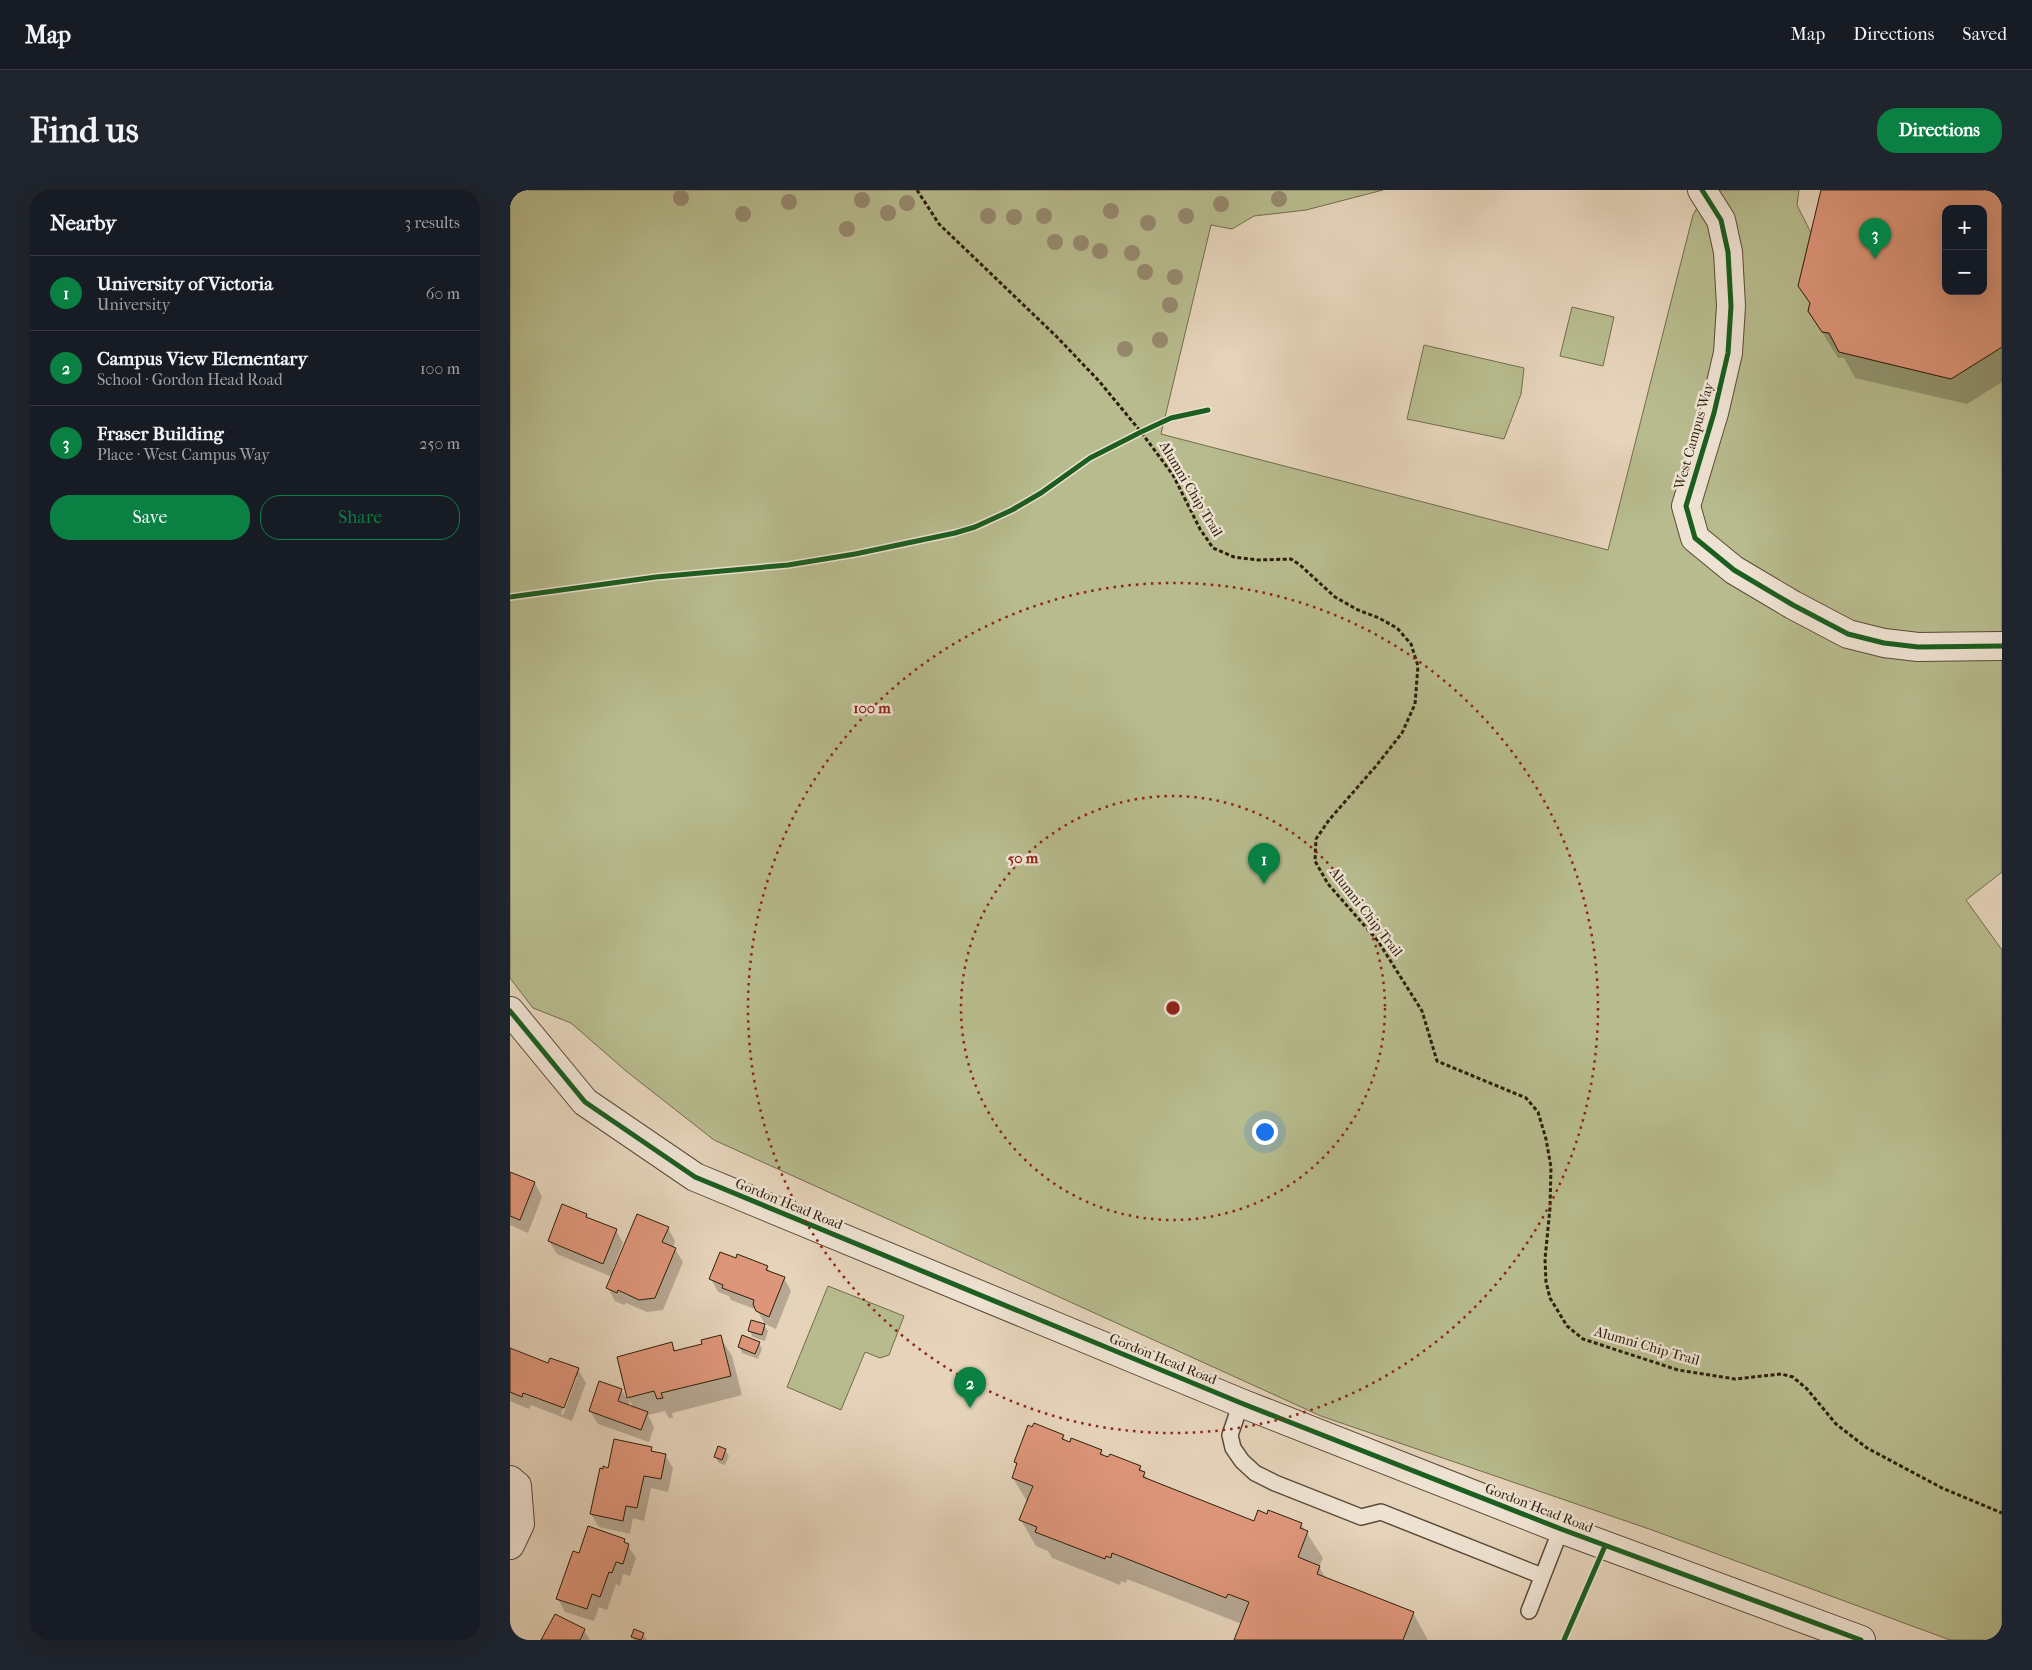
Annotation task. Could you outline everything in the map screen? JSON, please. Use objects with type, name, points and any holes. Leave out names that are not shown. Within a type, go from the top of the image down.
[{"type":"street","name":"West Campus Way","points":[[1702,190],[1721,220],[1728,252],[1731,306],[1728,353],[1714,413],[1686,506],[1695,538],[1734,570],[1793,605],[1848,634],[1884,643],[1918,647],[2002,646]]},
{"type":"street","name":"Gordon Head Road","points":[[510,1012],[585,1102],[695,1177],[1241,1403],[1561,1529],[1862,1640]]},
{"type":"street","points":[[510,1480],[517,1486],[520,1524],[510,1544]]},
{"type":"lane","points":[[1241,1403],[1230,1436],[1233,1448],[1242,1462],[1255,1472],[1275,1482],[1362,1516],[1381,1512],[1542,1576]]},
{"type":"lane","points":[[1528,1611],[1561,1529]]},
{"type":"path","points":[[1133,436],[1149,428]]},
{"type":"green space","points":[[510,190],[1383,190],[1306,210],[1254,216],[1232,229],[1211,225],[1161,434],[1608,550],[1693,215],[1707,190],[1799,190],[1797,205],[1811,233],[1799,286],[1810,303],[1808,311],[1822,332],[1829,333],[1839,352],[1951,379],[2002,347],[2002,872],[1966,900],[2002,950],[2002,1640],[1950,1640],[1652,1530],[1321,1416],[714,1140],[626,1071],[571,1023],[533,1008],[510,978]]},
{"type":"green space","points":[[1572,307],[1614,317],[1603,366],[1560,356]]},
{"type":"green space","points":[[1424,345],[1524,368],[1521,394],[1504,439],[1407,419]]},
{"type":"green space","points":[[828,1286],[904,1316],[889,1355],[880,1358],[865,1352],[841,1410],[787,1387]]},
{"type":"building","points":[[1821,190],[2002,190],[2002,347],[1951,379],[1839,352],[1829,333],[1822,332],[1808,311],[1810,303],[1798,286]]},
{"type":"building","points":[[510,1172],[535,1182],[520,1220],[510,1216]]},
{"type":"building","points":[[562,1204],[587,1214],[586,1217],[617,1229],[603,1264],[548,1241]]},
{"type":"building","points":[[637,1214],[669,1227],[662,1242],[676,1248],[655,1298],[639,1300],[618,1290],[617,1293],[606,1288]]},
{"type":"building","points":[[720,1252],[736,1258],[737,1254],[768,1266],[766,1270],[785,1277],[769,1317],[756,1311],[753,1304],[754,1300],[722,1288],[723,1285],[709,1279]]},
{"type":"building","points":[[751,1320],[765,1324],[762,1335],[748,1331]]},
{"type":"building","points":[[721,1335],[731,1376],[661,1393],[663,1398],[657,1399],[654,1391],[627,1398],[617,1357],[672,1342],[674,1351],[702,1344],[701,1340]]},
{"type":"building","points":[[742,1335],[760,1342],[755,1354],[738,1347]]},
{"type":"building","points":[[510,1348],[548,1363],[550,1358],[579,1368],[564,1408],[523,1393],[522,1397],[510,1392]]},
{"type":"building","points":[[599,1381],[622,1389],[618,1401],[648,1412],[641,1430],[589,1411]]},
{"type":"building","points":[[1034,1423],[1064,1435],[1062,1439],[1070,1442],[1071,1438],[1102,1450],[1100,1454],[1108,1457],[1110,1454],[1141,1466],[1139,1470],[1145,1472],[1143,1477],[1254,1521],[1258,1510],[1267,1514],[1268,1510],[1302,1523],[1300,1528],[1308,1531],[1298,1557],[1320,1566],[1317,1574],[1414,1612],[1403,1640],[1234,1640],[1249,1602],[1228,1594],[1226,1598],[1112,1553],[1111,1558],[1106,1556],[1105,1559],[1035,1532],[1037,1527],[1019,1520],[1033,1486],[1012,1478],[1017,1463],[1014,1462],[1028,1425],[1032,1427]]},
{"type":"building","points":[[614,1439],[652,1447],[651,1451],[666,1454],[661,1479],[644,1476],[637,1508],[626,1506],[623,1521],[590,1514],[600,1468],[603,1469],[603,1466],[608,1468]]},
{"type":"building","points":[[718,1446],[726,1449],[722,1460],[714,1457]]},
{"type":"building","points":[[588,1526],[625,1539],[624,1542],[629,1544],[623,1564],[616,1562],[612,1573],[609,1572],[600,1597],[592,1594],[587,1609],[556,1599],[573,1551],[579,1553]]},
{"type":"building","points":[[555,1614],[585,1629],[580,1640],[541,1640]]},
{"type":"building","points":[[634,1629],[644,1633],[641,1640],[631,1637]]},
{"type":"cycle path","points":[[1702,190],[1721,220],[1728,252],[1731,306],[1728,353],[1714,413],[1686,506],[1695,538],[1734,570],[1793,605],[1848,634],[1884,643],[1918,647],[2002,646]]},
{"type":"cycle path","points":[[510,597],[656,577],[788,565],[855,554],[955,533],[975,527],[1012,510],[1041,493],[1090,458],[1141,432],[1171,418],[1208,410]]},
{"type":"cycle path","points":[[510,1011],[585,1102],[695,1177],[1241,1403],[1561,1529],[1861,1640]]},
{"type":"cycle path","points":[[1564,1640],[1605,1546]]},
{"type":"place","name":"Fraser Building","points":[[1875,259]]},
{"type":"place","name":"University of Victoria","points":[[1264,884]]},
{"type":"place","name":"Campus View Elementary","points":[[970,1408]]}]
